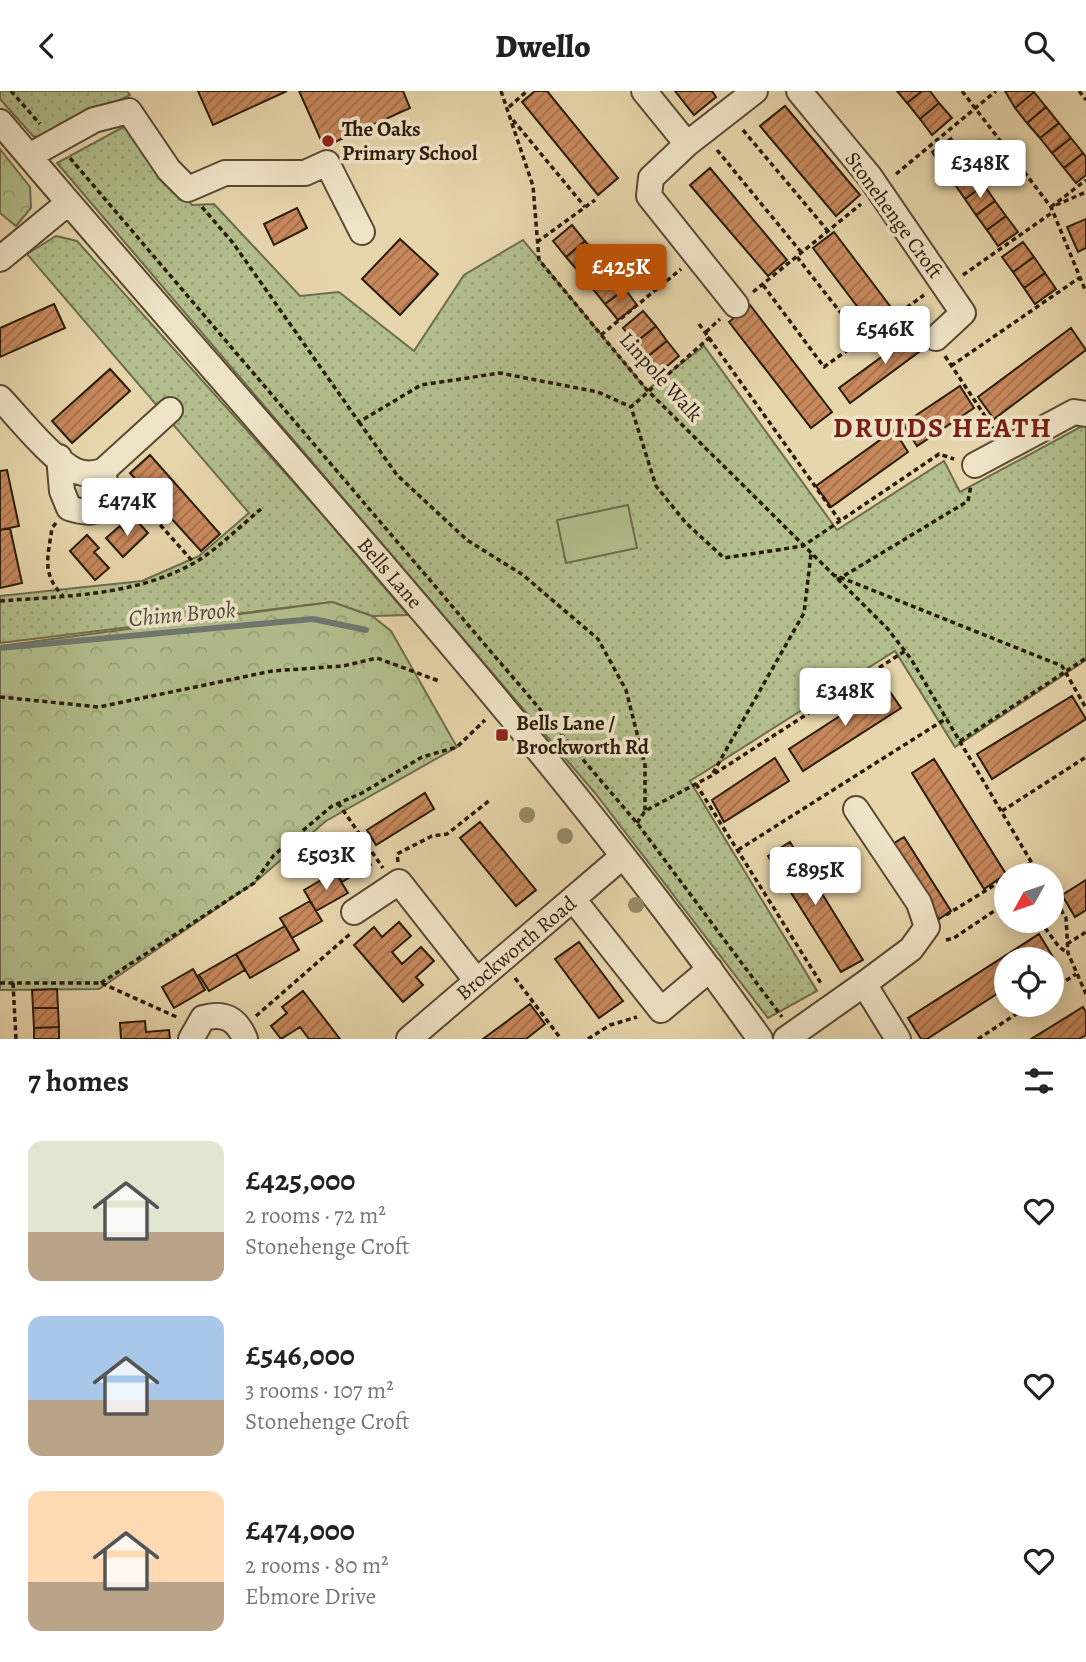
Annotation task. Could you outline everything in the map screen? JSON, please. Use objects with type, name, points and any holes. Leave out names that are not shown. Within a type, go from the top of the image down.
[{"type":"street","points":[[644,91],[695,139]]},
{"type":"street","points":[[736,305],[649,196],[651,178],[755,91]]},
{"type":"street","name":"Stonehenge Croft","points":[[799,91],[878,189],[963,313],[936,338]]},
{"type":"street","points":[[29,156],[94,120],[129,111],[169,170],[188,189],[225,173],[305,173],[327,163],[362,232]]},
{"type":"street","name":"Bells Lane","points":[[0,122],[502,704],[709,969],[750,1035]]},
{"type":"street","points":[[0,259],[68,203]]},
{"type":"street","points":[[0,398],[75,471],[90,475],[103,471],[170,410]]},
{"type":"street","points":[[975,465],[1074,412],[1086,414]]},
{"type":"street","points":[[59,457],[62,491],[69,508],[86,513],[102,509],[109,501],[103,471]]},
{"type":"street","points":[[786,1039],[911,949],[927,927],[919,904],[856,809]]},
{"type":"street","name":"Brockworth Road","points":[[409,1039],[623,856]]},
{"type":"street","points":[[354,912],[396,883],[476,980]]},
{"type":"street","points":[[573,899],[661,1010],[709,969]]},
{"type":"street","points":[[864,984],[898,1039]]},
{"type":"street","points":[[193,1032],[203,1018],[222,1015],[232,1018],[243,1034]]},
{"type":"path","name":"Linpole Walk","points":[[501,91],[509,107],[533,186],[539,260],[647,390],[887,628],[905,651],[947,718],[1032,862]]},
{"type":"path","points":[[509,107],[527,91]]},
{"type":"path","points":[[962,91],[1051,207],[1086,292]]},
{"type":"path","points":[[631,407],[736,305],[764,285],[996,91]]},
{"type":"path","points":[[1079,91],[1086,100]]},
{"type":"path","points":[[728,112],[828,231]]},
{"type":"path","points":[[512,118],[585,207]]},
{"type":"path","points":[[695,139],[802,253]]},
{"type":"path","points":[[1051,207],[1086,180]]},
{"type":"path","points":[[188,189],[233,243],[397,475],[467,540],[523,575],[598,639],[626,690],[645,765],[645,811]]},
{"type":"path","points":[[1051,207],[1086,193]]},
{"type":"path","points":[[537,242],[595,200]]},
{"type":"path","points":[[764,285],[824,367],[909,306],[1053,212]]},
{"type":"path","points":[[601,335],[695,256]]},
{"type":"path","points":[[797,257],[862,340]]},
{"type":"path","points":[[951,366],[1079,277]]},
{"type":"path","points":[[909,306],[936,338],[951,366],[1007,449]]},
{"type":"path","points":[[699,324],[840,521]]},
{"type":"path","points":[[359,422],[421,385],[500,373],[598,392],[631,407],[656,486],[686,523],[724,558],[803,546],[939,454],[975,465],[968,501],[839,579]]},
{"type":"path","points":[[131,492],[194,562]]},
{"type":"path","points":[[63,596],[51,583],[47,569],[52,528],[69,508]]},
{"type":"path","points":[[0,601],[136,586],[194,562],[261,509]]},
{"type":"path","points":[[711,776],[804,613],[811,554]]},
{"type":"path","name":"Linpole Walk","points":[[839,579],[1062,666],[1065,672]]},
{"type":"path","points":[[637,824],[645,811],[711,776],[905,651]]},
{"type":"path","points":[[0,697],[99,707],[272,671],[343,666],[377,658],[439,681]]},
{"type":"path","points":[[960,741],[1086,658]]},
{"type":"path","points":[[1065,672],[1086,708]]},
{"type":"path","points":[[101,983],[254,883],[274,855],[338,803],[362,793],[422,757],[457,747],[502,704]]},
{"type":"path","points":[[738,850],[947,718]]},
{"type":"path","points":[[1002,811],[1086,757]]},
{"type":"path","points":[[696,784],[836,1004]]},
{"type":"path","points":[[396,883],[397,854],[432,836],[447,834],[490,800]]},
{"type":"path","points":[[338,803],[396,883]]},
{"type":"path","points":[[927,927],[994,885]]},
{"type":"path","points":[[911,949],[954,938],[994,911]]},
{"type":"path","points":[[243,1034],[319,958],[363,924],[354,912]]},
{"type":"path","points":[[1064,915],[1068,953],[1086,994]]},
{"type":"path","points":[[1067,944],[1086,932]]},
{"type":"path","points":[[1049,933],[1059,947],[1068,953]]},
{"type":"path","points":[[501,960],[561,1039]]},
{"type":"path","points":[[1064,982],[1076,974]]},
{"type":"path","points":[[0,983],[101,983],[193,1032]]},
{"type":"path","points":[[13,983],[16,1039]]},
{"type":"path","points":[[588,1039],[610,1025],[641,1016],[650,995]]},
{"type":"path","points":[[978,1039],[1012,1017]]},
{"type":"green space","points":[[0,91],[127,91],[130,95],[44,138],[33,136],[0,99]]},
{"type":"green space","points":[[125,126],[192,205],[214,204],[300,296],[339,292],[414,351],[464,275],[523,240],[647,390],[704,346],[837,530],[944,461],[960,492],[1086,424],[1086,660],[955,747],[895,651],[690,781],[817,991],[768,1018],[595,793],[57,163]]},
{"type":"green space","points":[[0,149],[30,187],[31,208],[16,226],[0,213]]},
{"type":"green space","points":[[56,236],[77,241],[322,514],[408,615],[372,616],[332,602],[0,643],[0,596],[142,581],[199,556],[249,513],[27,254]]},
{"type":"green space","points":[[628,505],[637,548],[566,563],[557,520]]},
{"type":"green space","points":[[332,602],[372,616],[391,631],[457,747],[326,821],[254,883],[99,989],[0,990],[0,646]]},
{"type":"building","points":[[198,91],[287,91],[213,125]]},
{"type":"building","points":[[299,91],[403,91],[410,108],[324,147]]},
{"type":"building","points":[[535,91],[547,91],[618,178],[598,195],[522,102]]},
{"type":"building","points":[[675,91],[712,91],[716,97],[694,115]]},
{"type":"building","points":[[897,91],[922,91],[907,103]]},
{"type":"building","points":[[922,91],[930,91],[939,103],[920,119],[907,103]]},
{"type":"building","points":[[1005,91],[1033,91],[1034,92],[1015,108]]},
{"type":"building","points":[[1034,92],[1046,107],[1027,123],[1015,108]]},
{"type":"building","points":[[939,103],[952,118],[932,135],[920,119]]},
{"type":"building","points":[[785,106],[860,195],[836,216],[760,126]]},
{"type":"building","points":[[1046,107],[1059,123],[1040,138],[1027,123]]},
{"type":"building","points":[[1059,123],[1071,138],[1052,153],[1040,138]]},
{"type":"building","points":[[951,138],[962,154],[943,168],[932,152]]},
{"type":"building","points":[[1071,138],[1083,153],[1064,168],[1052,153]]},
{"type":"building","points":[[1083,153],[1086,157],[1086,175],[1076,183],[1064,168]]},
{"type":"building","points":[[962,154],[973,170],[954,183],[943,168]]},
{"type":"building","points":[[710,168],[787,260],[768,276],[690,185]]},
{"type":"building","points":[[973,170],[984,185],[965,199],[954,183]]},
{"type":"building","points":[[984,185],[995,201],[976,215],[965,199]]},
{"type":"building","points":[[995,201],[1006,216],[987,230],[976,215]]},
{"type":"building","points":[[297,208],[307,228],[274,245],[264,224]]},
{"type":"building","points":[[1006,216],[1018,232],[998,246],[987,230]]},
{"type":"building","points":[[1086,219],[1086,248],[1078,252],[1067,227]]},
{"type":"building","points":[[572,225],[585,241],[566,257],[553,241]]},
{"type":"building","points":[[834,232],[893,310],[872,326],[813,248]]},
{"type":"building","points":[[400,239],[438,274],[400,315],[362,279]]},
{"type":"building","points":[[585,241],[598,257],[579,272],[566,257]]},
{"type":"building","points":[[1023,242],[1034,257],[1013,272],[1002,257]]},
{"type":"building","points":[[598,257],[611,273],[592,288],[579,272]]},
{"type":"building","points":[[1034,257],[1045,273],[1024,288],[1013,272]]},
{"type":"building","points":[[611,273],[625,289],[605,304],[592,288]]},
{"type":"building","points":[[1045,273],[1056,289],[1035,304],[1024,288]]},
{"type":"building","points":[[625,289],[637,305],[618,320],[605,304]]},
{"type":"building","points":[[54,304],[65,328],[0,357],[0,328]]},
{"type":"building","points":[[750,305],[832,412],[811,428],[729,322]]},
{"type":"building","points":[[643,311],[656,326],[635,343],[623,328]]},
{"type":"building","points":[[656,326],[667,341],[647,357],[635,343]]},
{"type":"building","points":[[1071,328],[1086,350],[994,419],[978,397]]},
{"type":"building","points":[[920,329],[931,343],[850,403],[839,388]]},
{"type":"building","points":[[667,341],[679,356],[660,372],[647,357]]},
{"type":"building","points":[[110,369],[130,391],[72,443],[52,421]]},
{"type":"building","points":[[960,386],[974,408],[917,446],[903,424]]},
{"type":"building","points":[[894,430],[908,452],[831,507],[816,486]]},
{"type":"building","points":[[150,455],[220,534],[201,551],[130,473]]},
{"type":"building","points":[[7,470],[19,526],[0,530],[0,471]]},
{"type":"building","points":[[136,520],[148,533],[123,557],[106,538],[120,526],[124,531]]},
{"type":"building","points":[[10,528],[22,583],[0,588],[0,530]]},
{"type":"building","points":[[87,535],[99,548],[94,552],[109,568],[95,580],[70,551]]},
{"type":"building","points":[[886,686],[901,708],[803,771],[789,749]]},
{"type":"building","points":[[1072,696],[1086,719],[992,779],[977,754]]},
{"type":"building","points":[[775,758],[789,781],[724,822],[712,800]]},
{"type":"building","points":[[934,759],[999,863],[994,863],[994,882],[984,889],[912,773]]},
{"type":"building","points":[[425,793],[434,809],[376,845],[367,830]]},
{"type":"building","points":[[480,822],[536,890],[516,906],[460,838]]},
{"type":"building","points":[[904,837],[951,911],[939,919],[891,845]]},
{"type":"building","points":[[790,842],[863,960],[841,972],[768,856]]},
{"type":"building","points":[[358,843],[371,865],[342,882],[329,860]]},
{"type":"building","points":[[335,872],[348,893],[316,911],[304,890]]},
{"type":"building","points":[[1086,880],[1086,910],[1075,917],[1064,894]]},
{"type":"building","points":[[310,901],[322,921],[292,938],[280,918]]},
{"type":"building","points":[[399,922],[411,936],[392,952],[402,964],[421,947],[434,961],[416,977],[423,985],[403,1002],[354,945],[374,927],[382,937]]},
{"type":"building","points":[[285,926],[299,950],[250,978],[236,954]]},
{"type":"building","points":[[1039,934],[1047,947],[1019,947]]},
{"type":"building","points":[[579,942],[623,1001],[599,1018],[555,959]]},
{"type":"building","points":[[236,954],[245,970],[209,991],[199,975]]},
{"type":"building","points":[[994,963],[994,996],[927,1039],[921,1039],[908,1018]]},
{"type":"building","points":[[193,969],[205,990],[174,1008],[162,987]]},
{"type":"building","points":[[57,989],[58,1008],[33,1008],[32,990]]},
{"type":"building","points":[[303,991],[340,1039],[309,1039],[300,1027],[281,1039],[271,1026],[287,1013],[282,1007]]},
{"type":"building","points":[[530,1004],[545,1024],[526,1039],[483,1039]]},
{"type":"building","points":[[1083,1007],[1086,1012],[1086,1035],[1079,1039],[1031,1039]]},
{"type":"building","points":[[33,1008],[58,1008],[59,1027],[34,1028]]},
{"type":"building","points":[[145,1021],[146,1032],[169,1030],[170,1039],[121,1039],[120,1023]]},
{"type":"building","points":[[59,1027],[59,1039],[34,1039],[34,1028]]},
{"type":"waterway","name":"Chinn Brook","points":[[0,648],[313,619],[366,630]]},
{"type":"place","name":"The Oaks Primary School","points":[[328,141]]},
{"type":"place","name":"Bells Lane / Brockworth Rd","points":[[502,735]]},
{"type":"district","name":"DRUIDS HEATH","points":[[943,428]]}]
